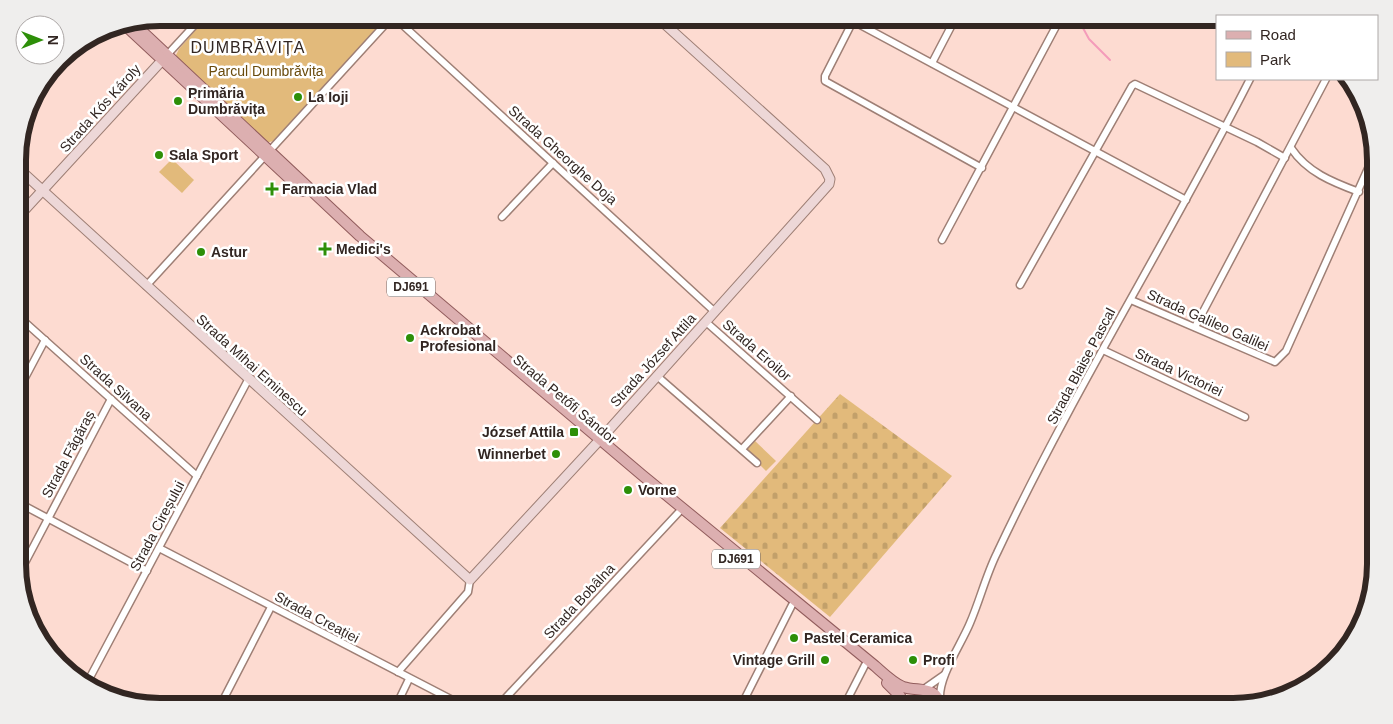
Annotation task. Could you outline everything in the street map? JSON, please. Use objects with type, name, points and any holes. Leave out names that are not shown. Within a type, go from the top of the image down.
[{"type":"main road","name":"Strada Petőfi Sándor","points":[[138,28],[164,58]]},
{"type":"main road","name":"Strada Petőfi Sándor","points":[[131,30],[268,153],[356,240],[598,441],[874,666],[901,686],[922,690]]},
{"type":"main road","name":"Strada Petőfi Sándor","points":[[598,441],[679,512],[897,692],[900,697]]},
{"type":"main road","name":"DJ691","points":[[908,697],[909,695],[922,690],[936,695],[937,697]]},
{"type":"street","name":"Strada Kós Károly","points":[[27,207],[194,26]]},
{"type":"street","points":[[146,286],[386,26]]},
{"type":"street","name":"Strada Gheorghe Doja","points":[[402,26],[715,312]]},
{"type":"street","name":"Strada József Attila","points":[[398,672],[468,592],[470,580],[827,189],[830,179],[825,169],[666,26]]},
{"type":"street","points":[[850,26],[825,76],[825,80],[982,168]]},
{"type":"street","points":[[866,26],[1013,108],[1186,200]]},
{"type":"street","points":[[932,63],[952,26]]},
{"type":"street","points":[[942,240],[1057,26]]},
{"type":"street","name":"Strada Blaise Pascal","points":[[941,697],[940,689],[946,672],[961,645],[996,555],[1103,350],[1249,80]]},
{"type":"street","points":[[1195,327],[1325,80]]},
{"type":"street","points":[[1020,285],[1132,86],[1136,84],[1257,142],[1285,158]]},
{"type":"street","points":[[1291,148],[1300,161],[1313,171],[1359,192],[1367,172]]},
{"type":"street","points":[[502,217],[552,163]]},
{"type":"street","name":"Strada Mihai Eminescu","points":[[27,176],[248,380],[470,580]]},
{"type":"street","name":"Strada Galileo Galilei","points":[[1131,300],[1275,362],[1286,351],[1359,192]]},
{"type":"street","name":"Strada Eroilor","points":[[706,322],[818,420]]},
{"type":"street","name":"Strada Silvana","points":[[27,324],[197,476]]},
{"type":"street","points":[[26,375],[45,340]]},
{"type":"street","name":"Strada Victoriei","points":[[1103,350],[1245,416]]},
{"type":"street","points":[[657,376],[757,463]]},
{"type":"street","name":"Strada Cireșului","points":[[91,678],[248,380]]},
{"type":"street","name":"Strada Eroilor","points":[[742,449],[791,396]]},
{"type":"street","name":"Strada Făgăraș","points":[[26,560],[111,399]]},
{"type":"street","points":[[26,508],[147,571]]},
{"type":"street","name":"Strada Bobâlna","points":[[506,698],[679,512]]},
{"type":"street","name":"Strada Creației","points":[[159,548],[447,698]]},
{"type":"street","points":[[745,697],[792,605]]},
{"type":"street","points":[[224,698],[271,607]]},
{"type":"street","points":[[848,697],[864,665]]},
{"type":"street","name":"Strada Blaise Pascal","points":[[922,690],[936,683],[946,672]]},
{"type":"street","points":[[400,698],[409,679]]},
{"type":"green space","name":"Parcul Dumbrăvița","points":[[199,26],[384,26],[274,141],[265,143],[177,61],[176,55]]},
{"type":"green space","points":[[172,159],[194,180],[182,193],[159,172]]},
{"type":"green space","points":[[840,394],[952,476],[830,617],[720,528]]},
{"type":"green space","points":[[754,440],[776,461],[766,471],[745,450]]},
{"type":"waterway","points":[[1082,26],[1089,39],[1110,60]]},
{"type":"place","name":"La Ioji","points":[[298,97]]},
{"type":"place","name":"Primăria Dumbrăvița","points":[[178,101]]},
{"type":"place","name":"Sala Sport","points":[[159,155]]},
{"type":"place","name":"Farmacia Vlad","points":[[272,189]]},
{"type":"place","name":"Medici's","points":[[325,249]]},
{"type":"place","name":"Astur","points":[[201,252]]},
{"type":"place","name":"Ackrobat Profesional","points":[[410,338]]},
{"type":"place","name":"József Attila","points":[[574,432]]},
{"type":"place","name":"Winnerbet","points":[[556,454]]},
{"type":"place","name":"Vorne","points":[[628,490]]},
{"type":"place","name":"Pastel Ceramica","points":[[794,638]]},
{"type":"place","name":"Vintage Grill","points":[[825,660]]},
{"type":"place","name":"Profi","points":[[913,660]]},
{"type":"district","name":"DUMBRĂVIȚA","points":[[248,47]]}]
